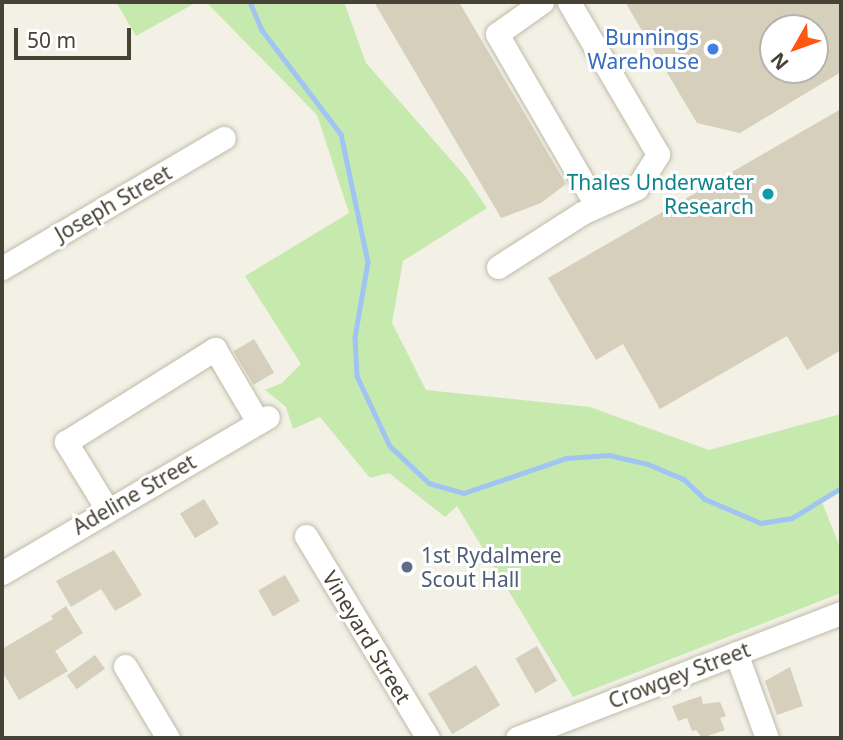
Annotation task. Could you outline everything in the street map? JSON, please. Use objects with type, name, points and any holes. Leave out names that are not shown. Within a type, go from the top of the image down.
[{"type":"street","points":[[498,267],[605,201],[636,188],[658,154],[569,2]]},
{"type":"street","points":[[537,3],[497,34],[605,201]]},
{"type":"street","name":"Joseph Street","points":[[2,268],[225,138]]},
{"type":"street","name":"Adeline Street","points":[[2,573],[107,509],[263,420],[215,349],[66,442],[107,509]]},
{"type":"street","name":"Vineyard Street","points":[[306,536],[428,738]]},
{"type":"street","name":"Crowgey Street","points":[[517,738],[841,613]]},
{"type":"street","points":[[736,653],[767,738]]},
{"type":"street","points":[[125,666],[168,738]]},
{"type":"green space","points":[[116,2],[197,2],[136,36]]},
{"type":"green space","points":[[206,2],[344,2],[366,63],[465,176],[487,208],[403,261],[392,323],[426,390],[590,407],[709,450],[841,414],[841,489],[822,502],[841,550],[841,593],[573,697],[457,506],[445,517],[389,473],[370,478],[320,417],[293,429],[286,407],[265,390],[282,383],[301,364],[245,276],[349,213],[317,115]]},
{"type":"building","points":[[374,2],[459,2],[566,184],[541,203],[501,218]]},
{"type":"building","name":"Bunnings Warehouse","points":[[625,2],[841,2],[841,72],[829,79],[829,14],[759,14],[759,84],[821,84],[740,133],[697,123]]},
{"type":"building","name":"Thales Underwater Research","points":[[841,109],[841,350],[807,370],[787,336],[660,409],[623,344],[596,360],[548,278]]},
{"type":"building","points":[[254,339],[274,372],[254,385],[233,351]]},
{"type":"building","points":[[204,499],[219,524],[195,538],[180,513]]},
{"type":"building","points":[[114,550],[142,595],[115,611],[101,589],[71,607],[56,581]]},
{"type":"building","points":[[285,575],[300,601],[273,616],[258,590]]},
{"type":"building","points":[[66,606],[83,633],[55,651],[68,671],[19,700],[2,671],[2,649],[53,619],[51,616]]},
{"type":"building","points":[[537,646],[557,681],[535,693],[515,658]]},
{"type":"building","points":[[95,655],[105,669],[77,689],[67,676]]},
{"type":"building","points":[[476,665],[500,705],[452,734],[428,694]]},
{"type":"building","points":[[790,667],[803,706],[777,715],[765,681]]},
{"type":"building","points":[[701,696],[703,704],[720,702],[726,716],[720,718],[725,730],[702,738],[696,730],[692,731],[687,718],[678,721],[672,706]]},
{"type":"waterway","points":[[250,2],[262,30],[341,134],[368,262],[355,337],[357,376],[390,446],[429,483],[464,493],[566,458],[609,455],[648,464],[684,479],[705,499],[761,523],[792,518],[841,488]]},
{"type":"place","name":"Bunnings Warehouse","points":[[713,49]]},
{"type":"place","name":"Thales Underwater Research","points":[[768,194]]},
{"type":"place","name":"1st Rydalmere Scout Hall","points":[[407,567]]}]
